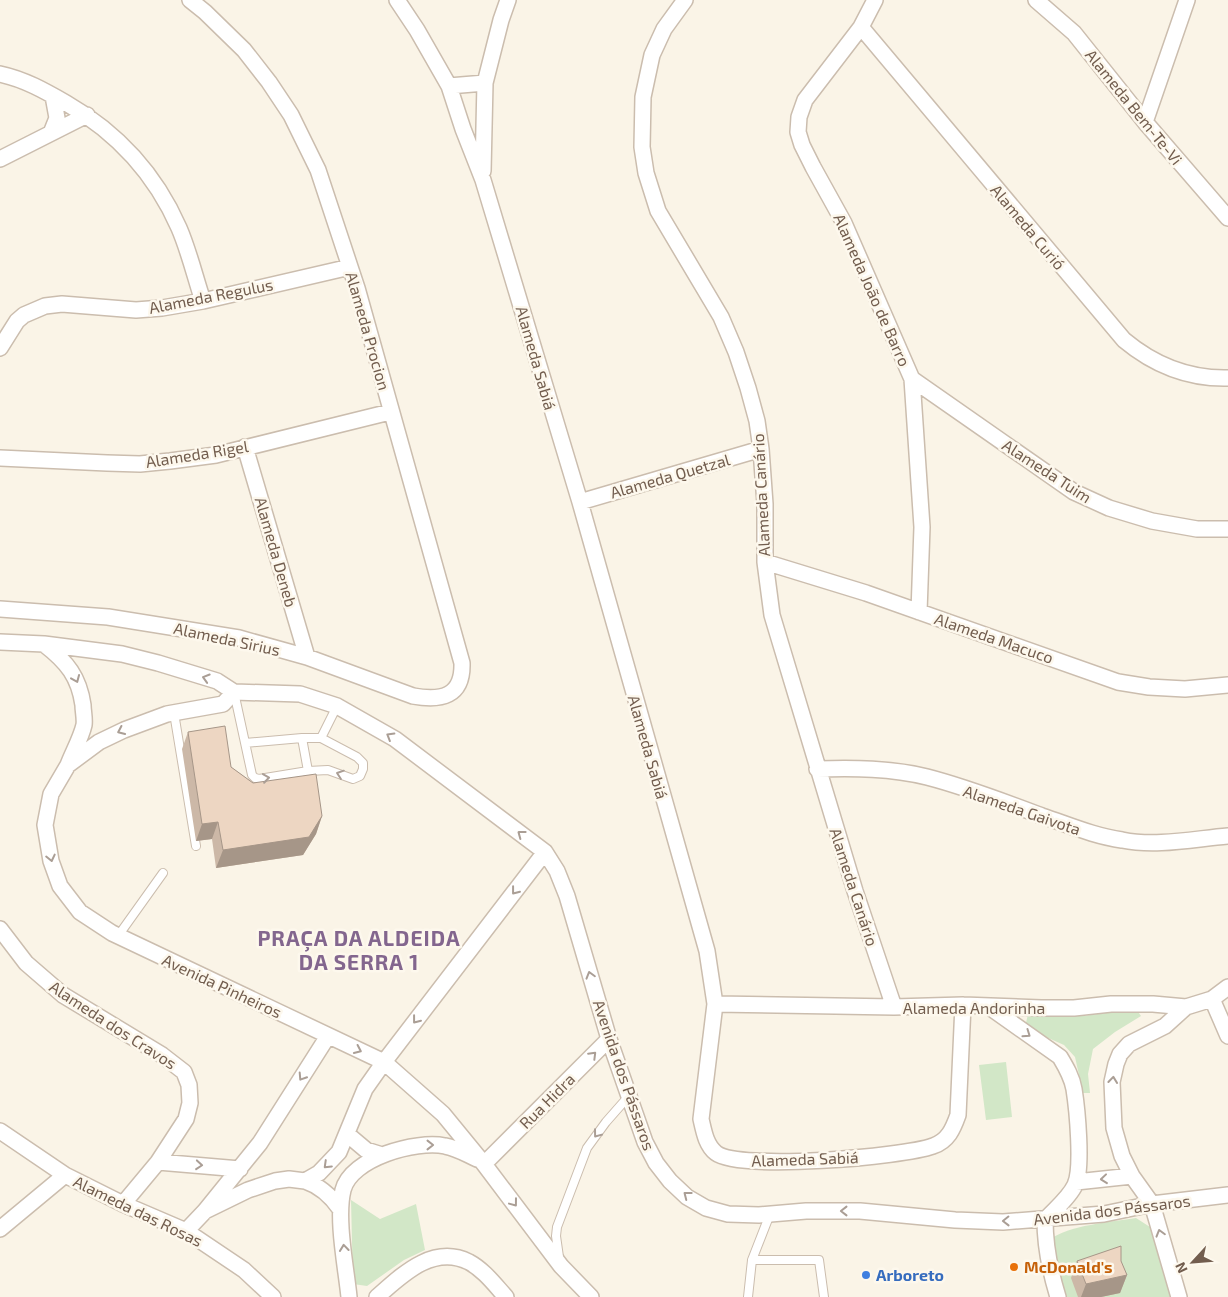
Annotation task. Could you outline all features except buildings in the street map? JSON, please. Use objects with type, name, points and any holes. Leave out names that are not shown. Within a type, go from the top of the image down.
[{"type":"street","name":"Alameda Procion","points":[[190,0],[244,50],[269,82],[291,115],[318,170],[350,267],[462,663],[459,685],[446,696]]},
{"type":"street","name":"Alameda Sabiá","points":[[397,0],[417,30],[449,86],[483,180],[580,502],[707,951],[715,1004],[701,1119],[704,1134],[716,1154],[726,1159],[762,1163],[845,1159],[918,1150],[933,1146],[944,1140],[953,1130],[958,1115],[963,1005]]},
{"type":"street","points":[[483,180],[485,82],[508,0]]},
{"type":"street","name":"Alameda Canário","points":[[685,0],[664,29],[652,55],[643,97],[642,147],[646,173],[658,211],[721,317],[736,352],[757,421],[765,504],[765,562],[772,615],[817,769],[894,1007]]},
{"type":"street","name":"Alameda João de Barro","points":[[875,0],[861,27],[805,100],[799,117],[798,132],[813,167],[844,223],[912,379],[922,527],[919,612]]},
{"type":"street","name":"Alameda Bem-Te-Vi","points":[[1036,0],[1074,33],[1145,122],[1228,218]]},
{"type":"street","points":[[1145,122],[1187,0]]},
{"type":"street","name":"Alameda Curió","points":[[861,27],[1124,340],[1141,354],[1179,371],[1214,378],[1228,378]]},
{"type":"street","points":[[0,74],[37,86],[87,115],[105,128],[140,162],[167,202],[180,230],[203,301]]},
{"type":"street","points":[[449,86],[485,82]]},
{"type":"street","points":[[51,134],[57,118],[53,96]]},
{"type":"street","points":[[0,159],[87,115]]},
{"type":"street","name":"Alameda Regulus","points":[[0,348],[17,322],[24,315],[45,306],[62,304],[136,310],[162,308],[203,301],[350,267]]},
{"type":"street","name":"Alameda Tuim","points":[[912,379],[1074,492],[1109,508],[1152,522],[1197,529],[1228,529]]},
{"type":"street","name":"Alameda Rigel","points":[[0,458],[27,461],[140,464],[216,454],[390,412]]},
{"type":"street","name":"Alameda Deneb","points":[[245,447],[307,657]]},
{"type":"street","name":"Alameda Quetzal","points":[[580,502],[761,449]]},
{"type":"street","name":"Alameda Macuco","points":[[765,562],[866,593],[1118,682],[1149,687],[1184,689],[1228,685]]},
{"type":"street","name":"Alameda Sirius","points":[[0,609],[108,617],[239,638],[307,657],[413,696],[429,699],[446,696]]},
{"type":"street","name":"Avenida dos Pássaros","points":[[0,642],[44,644],[106,651],[158,663],[217,681],[234,692],[300,694],[337,706],[395,739],[545,852],[557,871],[567,896],[609,1039],[644,1142],[656,1163],[670,1180],[687,1196],[706,1208],[728,1214],[860,1211],[955,1220],[1003,1222],[1104,1214],[1152,1204],[1228,1196]]},
{"type":"street","name":"Avenida Pinheiros","points":[[44,644],[59,655],[71,669],[82,696],[84,724],[68,765],[51,794],[45,825],[51,861],[60,886],[80,912],[118,936],[384,1062],[444,1114],[484,1164]]},
{"type":"street","points":[[170,714],[223,704],[234,692]]},
{"type":"street","name":"Avenida Pinheiros","points":[[68,765],[99,742],[124,730],[170,714]]},
{"type":"street","name":"Alameda Gaivota","points":[[817,769],[870,769],[927,777],[1093,834],[1124,841],[1153,843],[1228,836]]},
{"type":"street","points":[[305,1181],[319,1173],[339,1152],[366,1089],[384,1062],[545,852]]},
{"type":"street","name":"Alameda dos Cravos","points":[[0,929],[26,963],[63,996],[162,1055],[184,1072],[189,1084],[190,1103],[186,1119],[158,1162],[124,1204]]},
{"type":"street","name":"Alameda Andorinha","points":[[715,1004],[894,1007],[963,1005],[1041,1008],[1111,1004],[1154,1004],[1186,1007],[1212,999],[1228,987]]},
{"type":"street","points":[[1212,999],[1228,1036]]},
{"type":"street","points":[[1154,1004],[1165,1026]]},
{"type":"street","points":[[988,1006],[1060,1057],[1068,1069],[1074,1088],[1079,1167],[1076,1182],[1068,1195],[1045,1220],[1045,1243],[1049,1267],[1058,1297]]},
{"type":"street","points":[[1179,1297],[1152,1204],[1132,1176],[1122,1156],[1114,1128],[1112,1082],[1120,1054],[1129,1044],[1165,1026],[1186,1007]]},
{"type":"street","points":[[186,1231],[205,1211],[260,1143],[328,1036]]},
{"type":"street","name":"Rua Hidra","points":[[484,1164],[609,1039]]},
{"type":"street","name":"Alameda das Rosas","points":[[0,1131],[65,1175],[124,1204],[186,1231],[244,1270],[273,1297]]},
{"type":"street","points":[[347,1134],[366,1150],[382,1155]]},
{"type":"street","points":[[349,1297],[340,1209],[345,1184],[353,1173],[382,1155],[427,1144],[461,1151],[484,1164],[560,1266],[590,1297]]},
{"type":"street","points":[[158,1162],[240,1169]]},
{"type":"street","points":[[0,1229],[65,1175]]},
{"type":"street","points":[[1076,1182],[1132,1176]]},
{"type":"street","points":[[205,1211],[229,1198],[275,1181],[289,1179],[312,1184],[332,1198],[340,1209]]},
{"type":"street","points":[[377,1297],[406,1271],[423,1262],[448,1257],[469,1262],[481,1270],[506,1297]]},
{"type":"lane","points":[[234,692],[245,743],[252,775],[255,778],[328,770],[353,779],[360,776],[363,769],[363,763],[357,757],[321,738],[245,743]]},
{"type":"lane","points":[[321,738],[337,706]]},
{"type":"lane","points":[[170,714],[196,846]]},
{"type":"lane","points":[[302,738],[308,771]]},
{"type":"lane","points":[[118,936],[163,873]]},
{"type":"lane","points":[[560,1266],[557,1250],[557,1227],[587,1148],[628,1097]]},
{"type":"lane","points":[[748,1297],[752,1260],[770,1214]]},
{"type":"lane","points":[[752,1260],[819,1260],[824,1297]]},
{"type":"green space","points":[[1136,1009],[1141,1016],[1115,1032],[1093,1049],[1088,1074],[1090,1093],[1083,1093],[1075,1057],[1064,1045],[1046,1037],[1026,1023],[1028,1014],[1083,1016]]},
{"type":"green space","points":[[1006,1062],[1012,1117],[986,1120],[979,1065]]},
{"type":"green space","points":[[351,1200],[380,1219],[416,1204],[425,1250],[404,1260],[367,1286],[353,1284]]},
{"type":"green space","points":[[1136,1218],[1150,1227],[1173,1297],[1065,1297],[1049,1240],[1057,1235],[1079,1228]]},
{"type":"place","name":"McDonald's","points":[[1014,1267]]},
{"type":"place","name":"Arboreto","points":[[866,1275]]},
{"type":"district","name":"PRAÇA DA ALDEIDA DA SERRA 1","points":[[359,951]]}]
